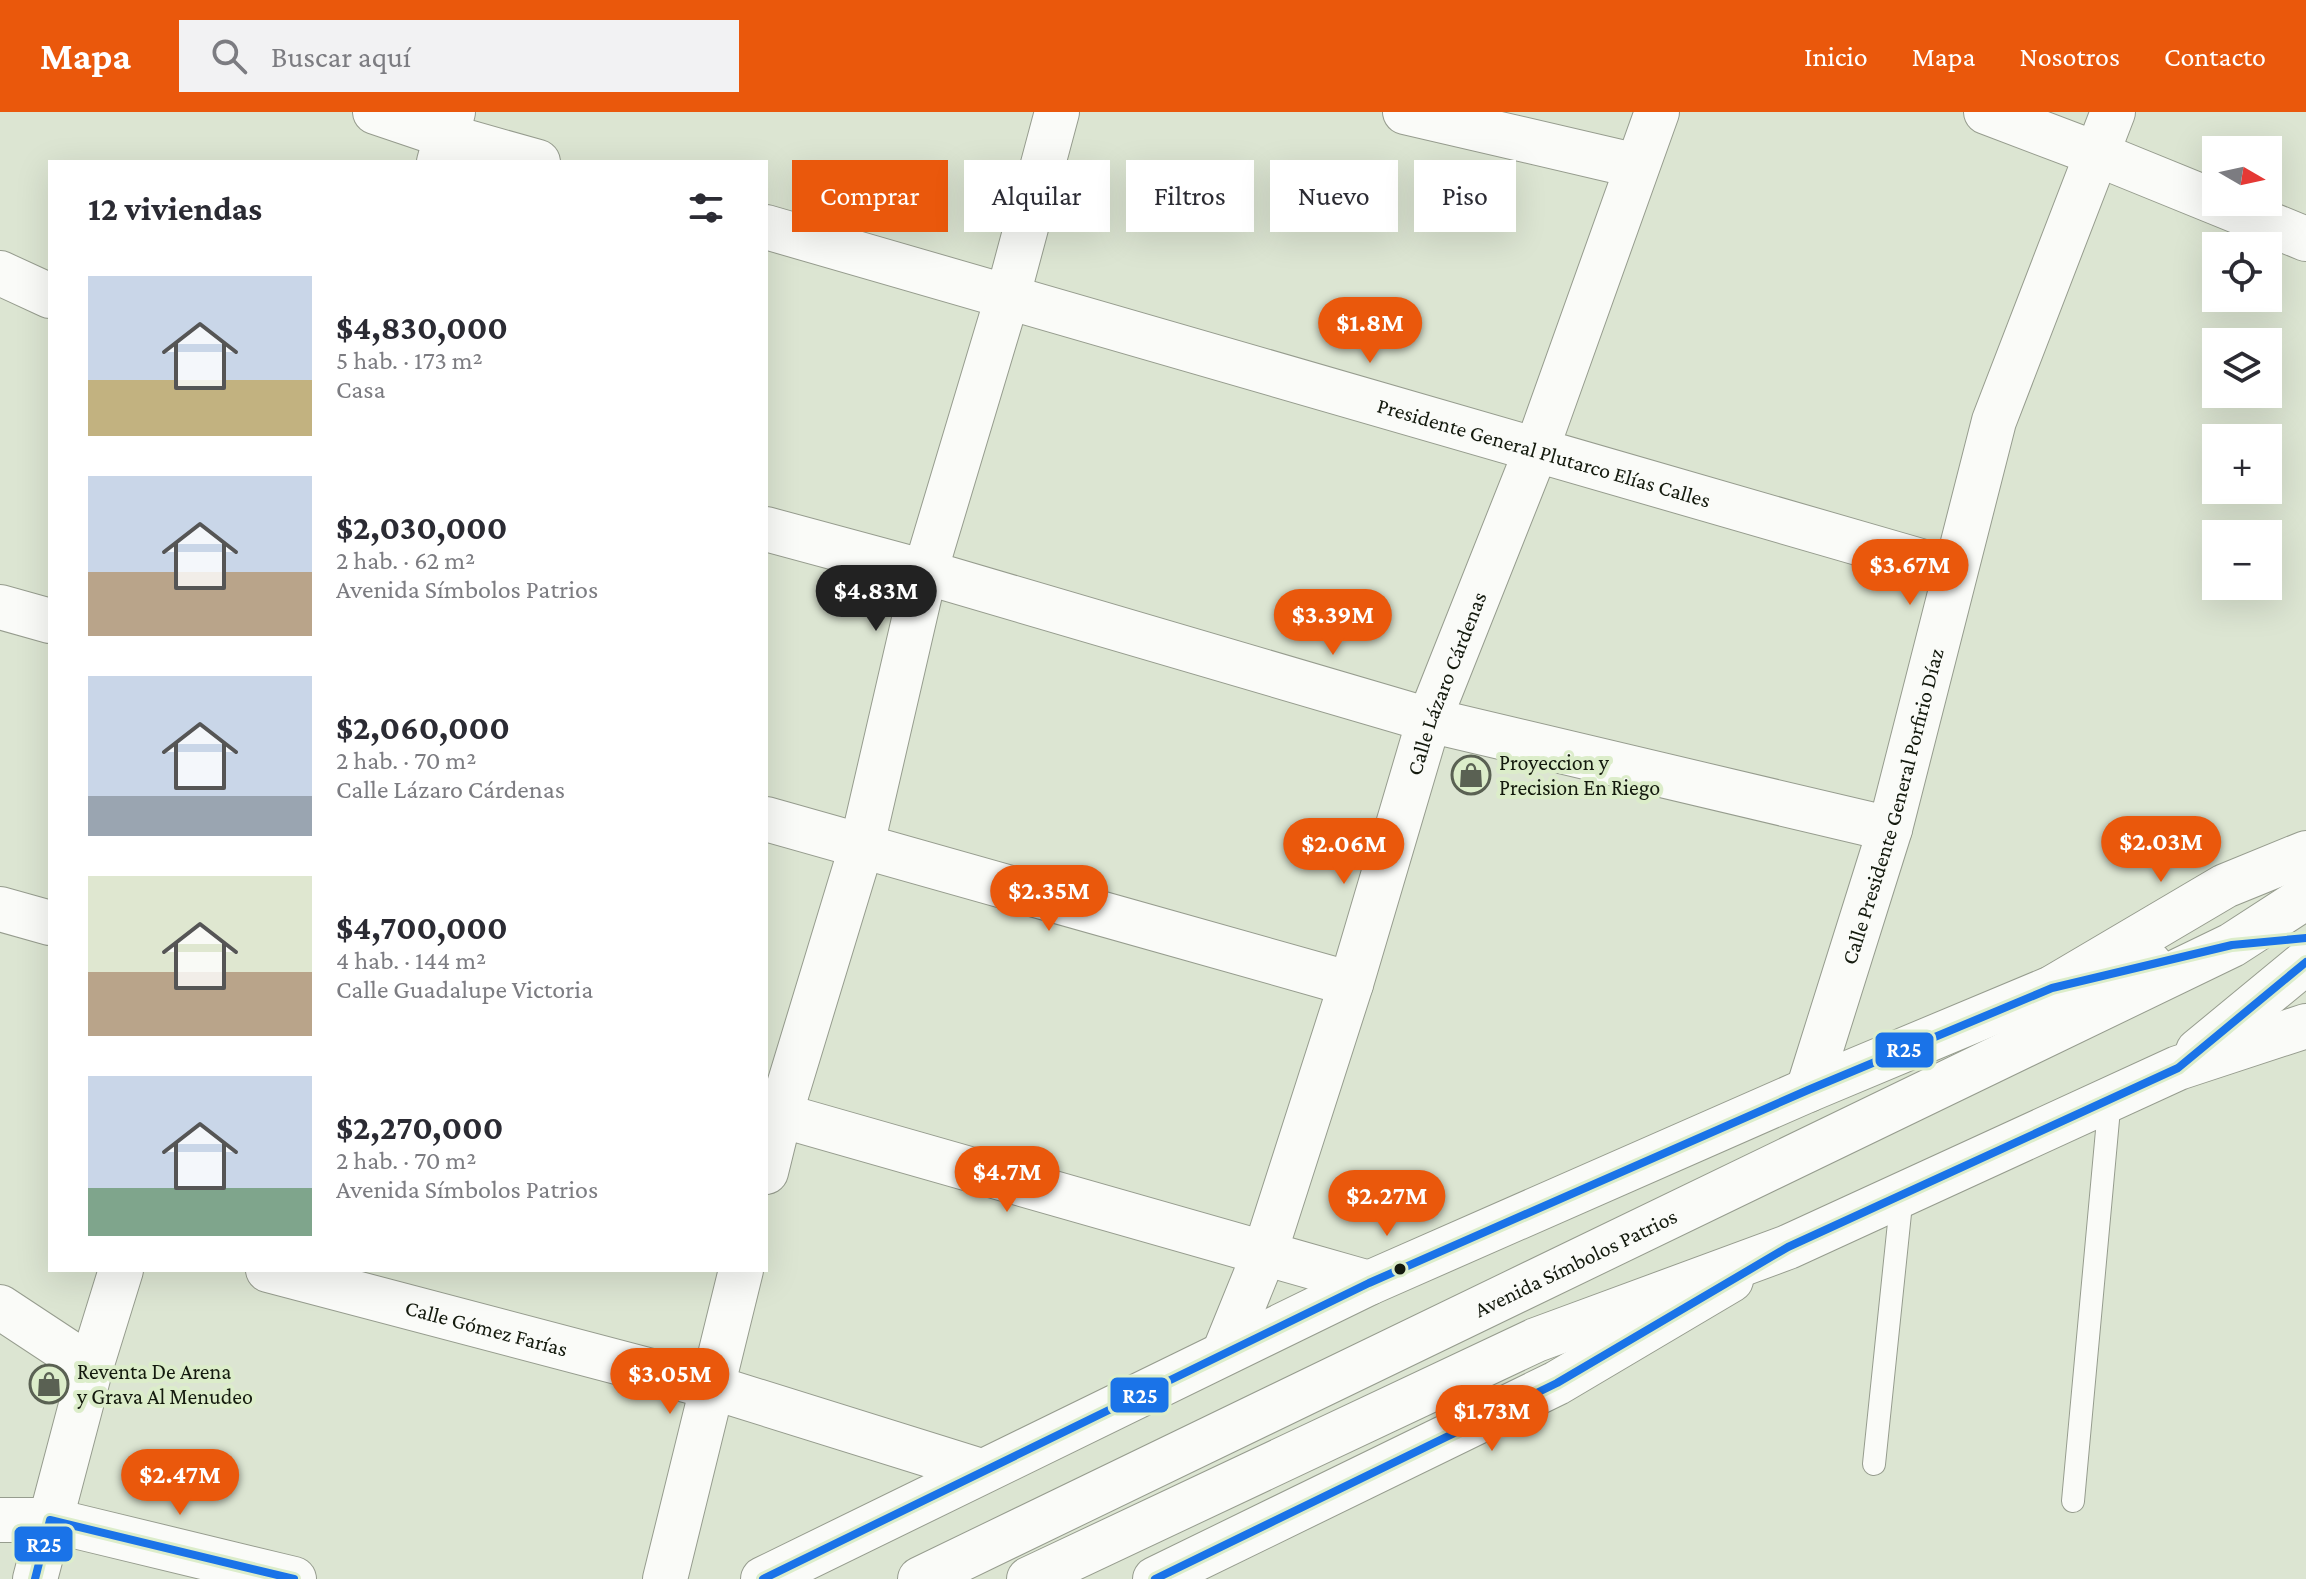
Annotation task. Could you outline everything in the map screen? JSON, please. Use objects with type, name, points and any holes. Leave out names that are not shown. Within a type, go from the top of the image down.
[{"type":"street","points":[[375,112],[446,137],[531,160]]},
{"type":"street","points":[[768,1155],[773,1113],[862,845],[925,572],[1008,295],[1057,112]]},
{"type":"street","points":[[1405,112],[1637,166]]},
{"type":"street","name":"Calle Lázaro Cárdenas","points":[[1224,1353],[1265,1252],[1351,984],[1429,720],[1537,448],[1657,112]]},
{"type":"street","points":[[1986,112],[2306,239]]},
{"type":"street","name":"Calle Presidente General Porfirio Díaz","points":[[1808,1090],[1890,829],[1994,421],[2113,112]]},
{"type":"street","name":"Presidente General Plutarco Elías Calles","points":[[768,228],[1955,571]]},
{"type":"street","points":[[0,273],[48,295]]},
{"type":"street","points":[[768,530],[925,572],[1429,720],[1890,829]]},
{"type":"street","points":[[0,607],[48,620]]},
{"type":"street","points":[[768,820],[1351,984]]},
{"type":"street","points":[[763,1579],[1369,1283],[1808,1090],[2052,988],[2225,886],[2306,853]]},
{"type":"street","points":[[2232,945],[2306,897]]},
{"type":"street","points":[[0,909],[48,922]]},
{"type":"street","points":[[2052,988],[2232,945],[2306,938]]},
{"type":"street","name":"Avenida Símbolos Patrios","points":[[920,1579],[2232,945]]},
{"type":"street","points":[[2178,1068],[2306,962]]},
{"type":"street","points":[[1029,1579],[1536,1340],[1788,1247],[2178,1068],[2306,1026]]},
{"type":"street","points":[[773,1113],[1369,1283]]},
{"type":"street","points":[[1155,1579],[1557,1383],[1788,1247]]},
{"type":"street","points":[[35,1579],[91,1367],[120,1272]]},
{"type":"street","name":"Calle Gómez Farías","points":[[276,1272],[712,1387],[981,1471]]},
{"type":"street","points":[[665,1579],[741,1272]]},
{"type":"street","points":[[0,1307],[91,1367]]},
{"type":"street","points":[[0,1520],[50,1520],[294,1579]]},
{"type":"lane","points":[[2073,1501],[2110,1098]]},
{"type":"lane","points":[[1874,1464],[1902,1194]]},
{"type":"transit line","name":"R25","points":[[763,1579],[1369,1283],[1808,1090],[2052,988],[2232,945],[2306,938]]},
{"type":"transit line","name":"R25","points":[[1155,1579],[1557,1383],[1788,1247],[2178,1068],[2306,962]]},
{"type":"transit line","name":"R25","points":[[35,1579],[50,1520],[294,1579]]},
{"type":"place","name":"Proyeccion y Precision En Riego","points":[[1471,775]]},
{"type":"place","name":"Reventa De Arena y Grava Al Menudeo","points":[[49,1384]]}]
